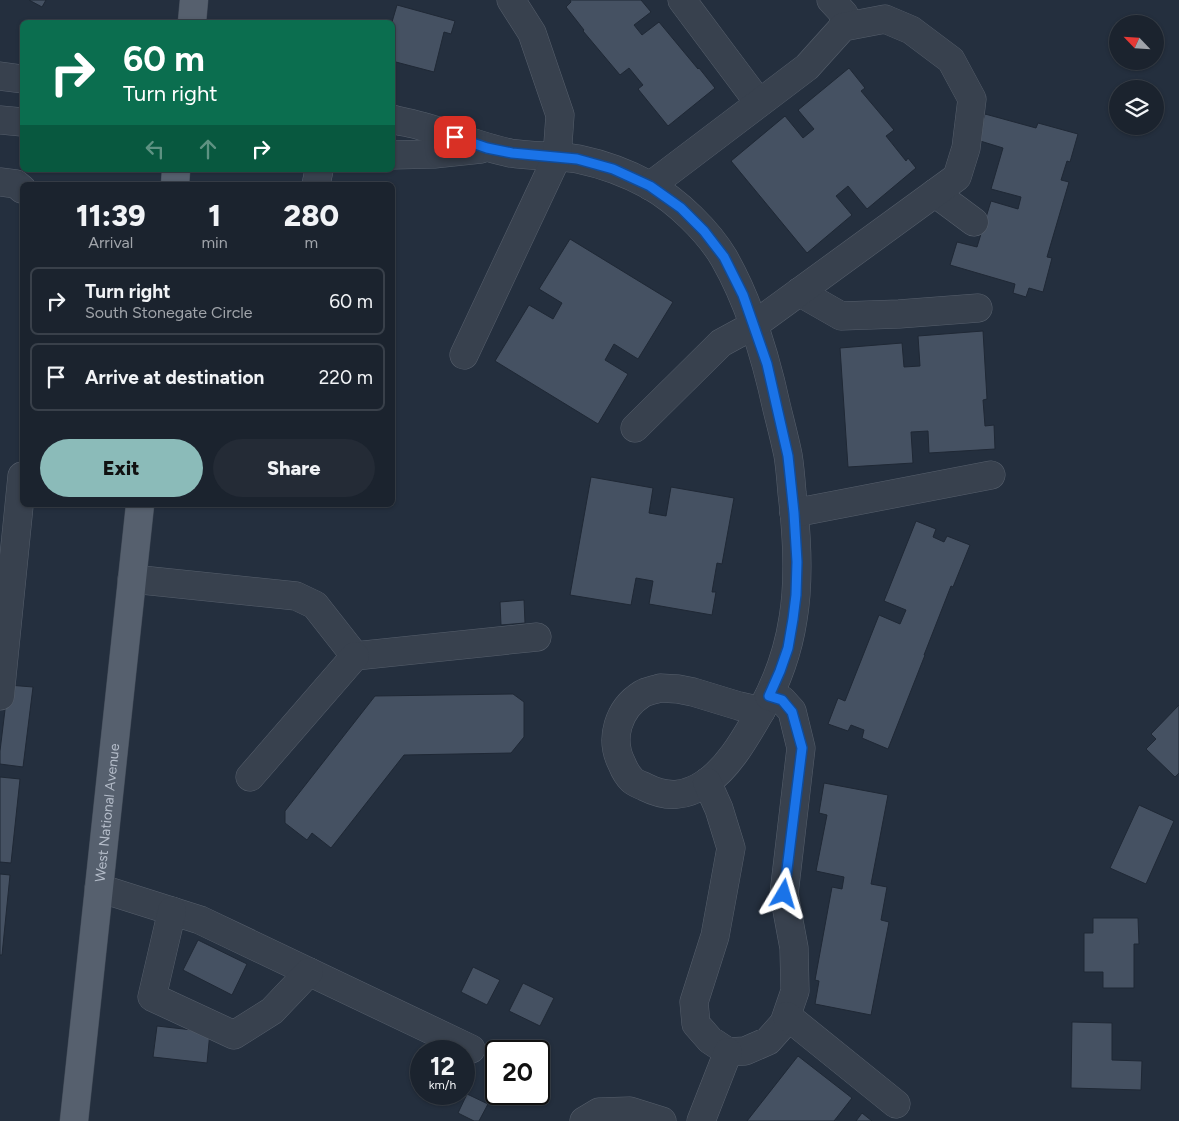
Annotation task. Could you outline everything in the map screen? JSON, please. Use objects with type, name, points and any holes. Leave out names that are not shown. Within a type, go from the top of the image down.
[{"type":"main road","points":[[192,20],[194,0]]},
{"type":"main road","name":"West National Avenue","points":[[74,1121],[140,507]]},
{"type":"street","points":[[464,355],[557,157],[560,116],[532,33],[511,0]]},
{"type":"street","points":[[682,0],[759,103]]},
{"type":"street","points":[[831,0],[844,14],[843,27]]},
{"type":"street","points":[[635,428],[721,343],[754,325],[957,177],[966,148],[972,99],[951,60],[911,30],[885,19],[843,27],[807,67],[650,186]]},
{"type":"street","points":[[0,76],[20,78]]},
{"type":"street","points":[[0,120],[20,122]]},
{"type":"street","points":[[395,120],[422,126],[487,148],[512,153],[577,159],[613,169],[650,186],[681,208],[704,231],[724,257],[743,295],[767,364],[786,446],[794,513],[797,562],[796,595],[788,648],[765,703],[739,748],[707,782],[694,790],[677,795],[668,795],[657,793],[632,781],[617,756],[615,746],[617,727],[626,708],[643,694],[660,688],[693,692],[738,706],[765,703],[782,700],[792,712],[802,748],[784,894],[794,948],[795,991],[784,1023],[768,1041],[745,1051],[728,1052],[710,1040],[696,1024],[694,1002],[715,936],[731,848],[719,809],[707,782]]},
{"type":"street","points":[[395,156],[487,148]]},
{"type":"street","points":[[0,182],[16,184],[20,187]]},
{"type":"street","points":[[935,193],[974,222]]},
{"type":"street","points":[[799,292],[840,316],[978,308]]},
{"type":"street","points":[[794,513],[991,475]]},
{"type":"street","points":[[0,696],[4,612],[20,491]]},
{"type":"street","points":[[132,580],[296,596],[315,605],[355,656]]},
{"type":"street","points":[[250,777],[355,656],[537,637]]},
{"type":"street","points":[[99,888],[200,920],[452,1040]]},
{"type":"street","points":[[172,911],[152,997],[234,1035],[272,1011],[309,972]]},
{"type":"street","points":[[787,1016],[896,1104]]},
{"type":"street","points":[[701,1121],[728,1052]]},
{"type":"street","points":[[584,1121],[599,1112],[630,1111],[662,1121]]},
{"type":"building","points":[[29,0],[46,0],[42,7]]},
{"type":"building","points":[[570,0],[641,0],[651,12],[634,25],[642,35],[659,22],[715,88],[668,126],[638,89],[643,85],[629,68],[620,75],[583,31],[566,7],[571,2]]},
{"type":"building","points":[[397,5],[455,21],[451,34],[444,32],[434,72],[395,62],[395,20],[393,20]]},
{"type":"building","points":[[849,68],[865,88],[861,91],[894,130],[886,136],[906,161],[908,158],[916,168],[867,209],[848,186],[836,196],[852,215],[807,253],[731,161],[785,116],[803,138],[814,129],[798,110]]},
{"type":"building","points":[[985,114],[1036,128],[1038,123],[1078,134],[1070,162],[1067,161],[1061,180],[1069,182],[1047,257],[1052,258],[1043,292],[1029,288],[1026,297],[1013,293],[1015,284],[950,265],[957,242],[977,247],[991,201],[1018,209],[1021,197],[991,189],[1003,148],[977,140]]},
{"type":"building","points":[[570,239],[673,302],[638,359],[614,344],[605,360],[628,374],[598,424],[495,361],[529,305],[553,319],[562,303],[539,289]]},
{"type":"building","points":[[983,331],[987,399],[983,400],[985,426],[994,425],[995,449],[929,453],[928,431],[911,432],[913,463],[848,467],[840,348],[902,343],[904,367],[920,366],[918,336]]},
{"type":"building","points":[[591,477],[653,488],[649,513],[666,516],[671,487],[734,498],[722,564],[717,563],[712,592],[716,592],[712,615],[649,604],[653,581],[636,578],[631,605],[570,595]]},
{"type":"building","points":[[916,521],[936,529],[933,537],[944,542],[947,536],[970,545],[953,587],[951,586],[888,749],[862,738],[864,730],[851,725],[848,731],[828,724],[838,698],[845,701],[879,615],[900,624],[906,610],[884,601]]},
{"type":"building","points":[[524,600],[525,623],[501,625],[500,602]]},
{"type":"building","points":[[8,685],[33,687],[23,767],[0,764]]},
{"type":"building","points":[[513,694],[524,702],[524,737],[511,753],[404,755],[331,848],[312,833],[307,840],[285,823],[285,811],[375,696]]},
{"type":"building","points":[[1179,705],[1179,773],[1175,777],[1146,749],[1156,739],[1151,734]]},
{"type":"building","points":[[0,777],[20,779],[11,863],[0,862]]},
{"type":"building","points":[[824,783],[888,795],[871,884],[887,887],[881,920],[889,922],[871,1015],[815,1004],[819,981],[815,980],[832,887],[842,889],[844,877],[816,871],[827,815],[819,813]]},
{"type":"building","points":[[1139,805],[1174,821],[1146,884],[1110,868]]},
{"type":"building","points":[[0,874],[10,875],[2,955],[0,955]]},
{"type":"building","points":[[1093,918],[1138,918],[1139,944],[1134,944],[1134,988],[1103,988],[1103,972],[1084,972],[1084,933],[1093,933]]},
{"type":"building","points":[[198,940],[247,964],[232,995],[183,970]]},
{"type":"building","points":[[473,967],[500,980],[487,1005],[461,992]]},
{"type":"building","points":[[523,983],[554,998],[540,1026],[509,1011]]},
{"type":"building","points":[[1072,1022],[1112,1023],[1112,1060],[1142,1061],[1141,1090],[1071,1088]]},
{"type":"building","points":[[157,1026],[210,1032],[207,1063],[153,1057]]},
{"type":"building","points":[[798,1056],[852,1098],[834,1121],[747,1121]]},
{"type":"building","points":[[475,1098],[487,1105],[479,1121],[474,1121],[458,1113],[462,1105],[475,1105]]},
{"type":"building","points":[[862,1113],[872,1121],[856,1121]]},
{"type":"route","points":[[455,137],[487,148],[512,153],[577,159],[613,169],[650,186],[681,208],[704,231],[724,257],[743,295],[767,364],[788,456],[794,513],[797,562],[793,619],[788,648],[769,696],[782,700],[792,712],[802,748],[784,894]]}]
